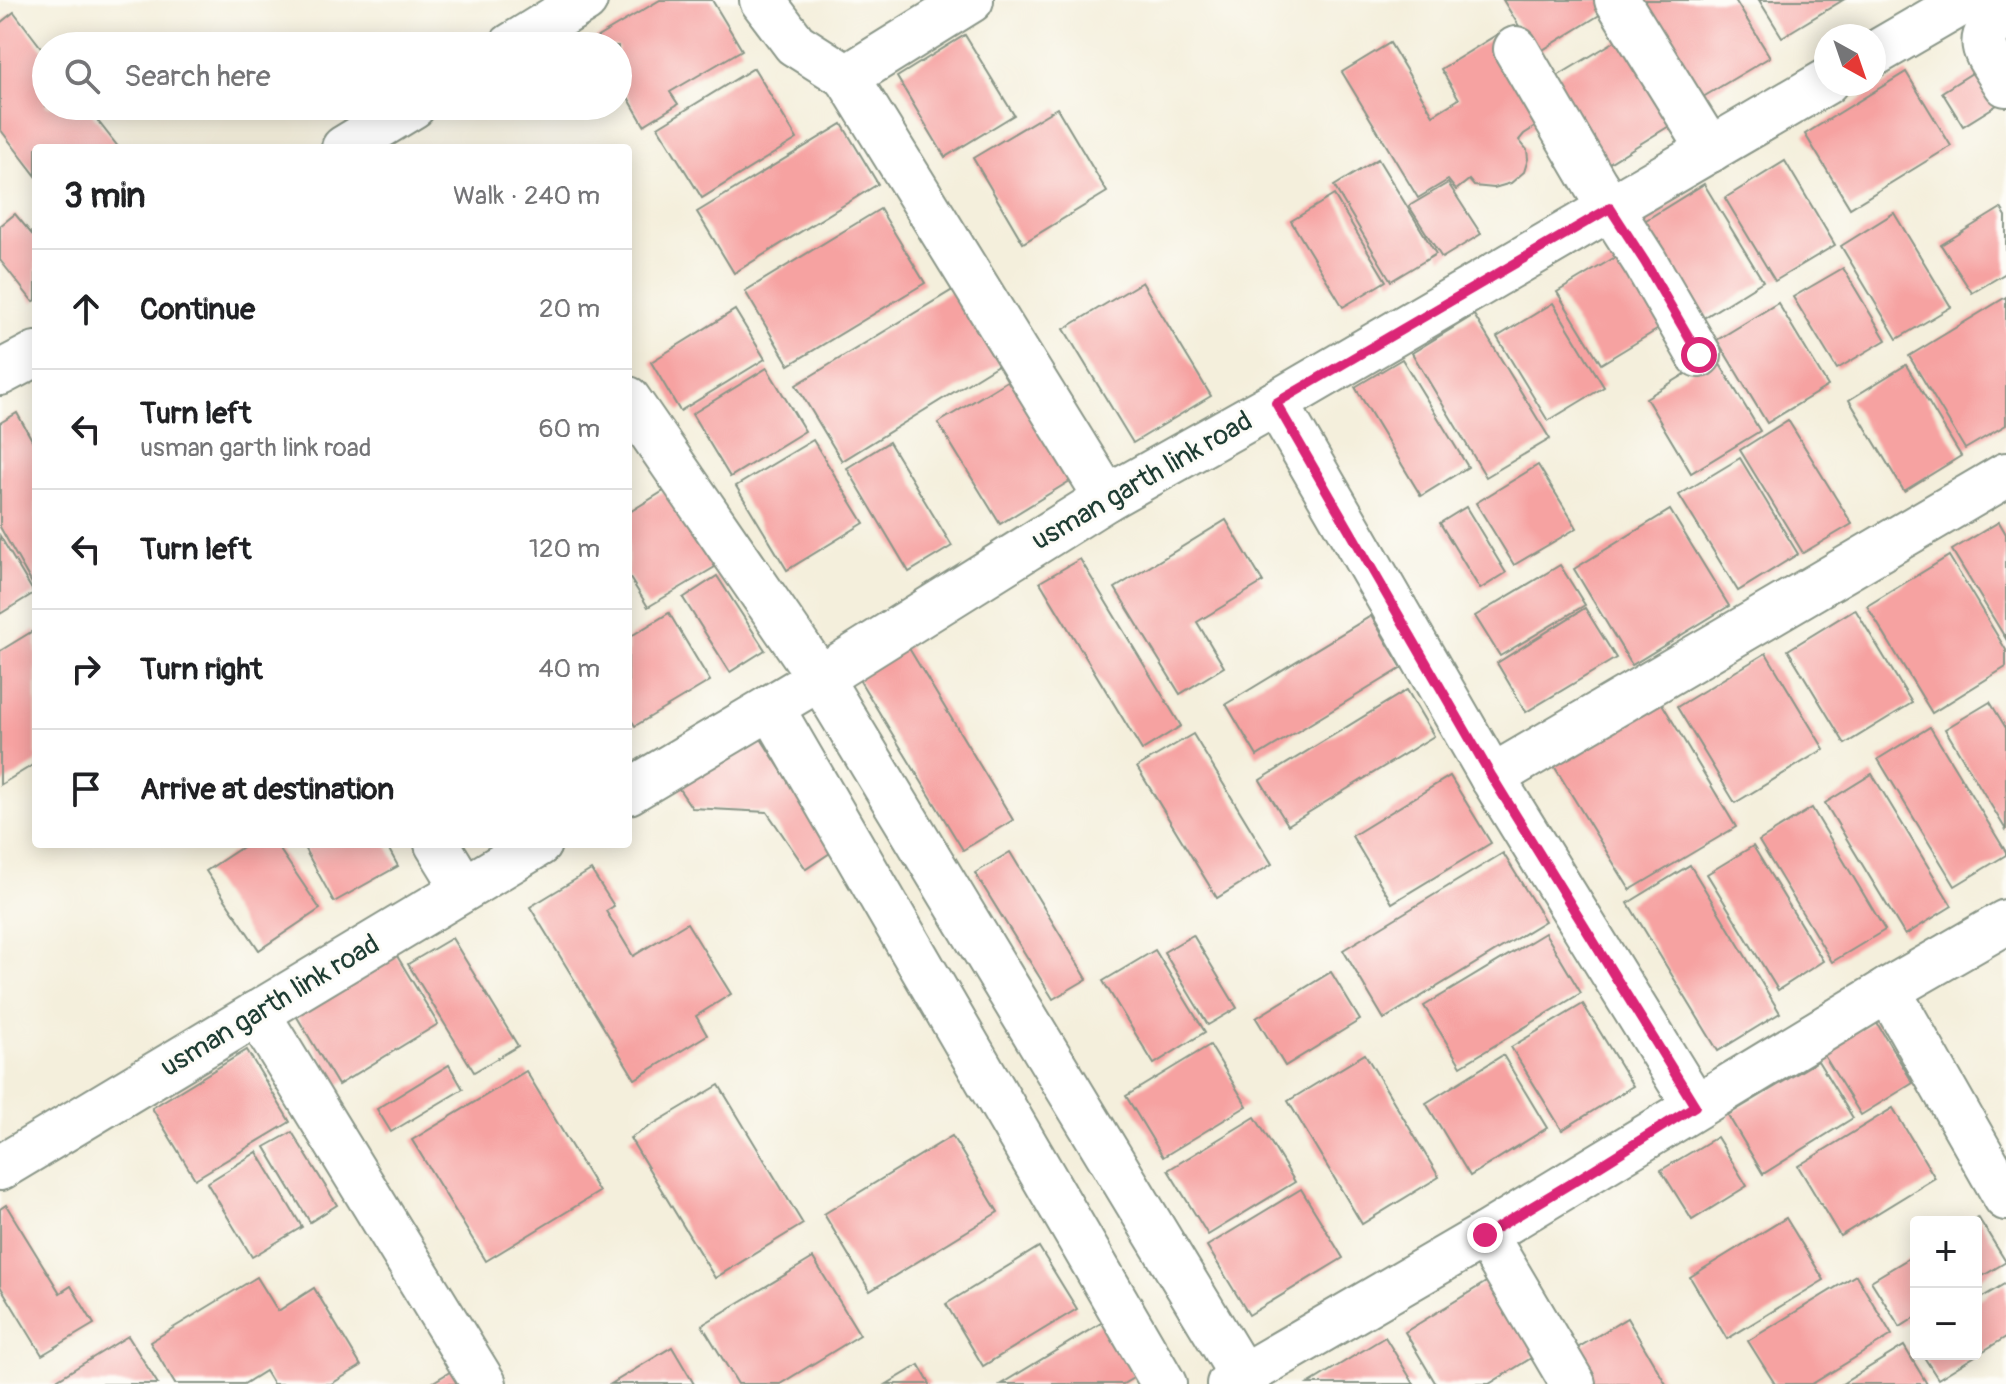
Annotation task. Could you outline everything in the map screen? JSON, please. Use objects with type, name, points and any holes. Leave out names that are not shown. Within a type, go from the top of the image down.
[{"type":"street","points":[[534,32],[585,0]]},
{"type":"street","points":[[762,0],[795,44],[847,77],[1107,498]]},
{"type":"street","points":[[847,77],[971,0]]},
{"type":"street","points":[[1617,0],[1710,150]]},
{"type":"street","points":[[1886,47],[1967,0]]},
{"type":"street","points":[[2006,15],[1991,24],[1984,46],[2006,84]]},
{"type":"street","points":[[1516,49],[1699,355]]},
{"type":"street","name":"usman garth link road","points":[[632,790],[820,678],[1107,498],[1814,89]]},
{"type":"street","points":[[351,144],[390,120]]},
{"type":"street","points":[[0,373],[32,356]]},
{"type":"street","points":[[1276,403],[1492,777],[1695,1106]]},
{"type":"street","points":[[632,405],[820,678],[1239,1381],[2006,922]]},
{"type":"street","points":[[1492,777],[2006,475]]},
{"type":"street","points":[[771,707],[1164,1384]]},
{"type":"street","points":[[439,848],[464,888]]},
{"type":"street","name":"usman garth link road","points":[[0,1168],[532,848]]},
{"type":"street","points":[[1888,990],[2006,1198]]},
{"type":"street","points":[[257,1013],[484,1384]]},
{"type":"street","points":[[1485,1235],[1573,1384]]},
{"type":"building","points":[[660,0],[712,0],[742,50],[670,92],[678,104],[644,125],[632,104],[632,32],[606,32]]},
{"type":"building","points":[[1503,0],[1607,0],[1611,8],[1536,54]]},
{"type":"building","points":[[1644,0],[1735,0],[1770,57],[1688,106],[1629,9]]},
{"type":"building","points":[[1759,0],[1843,0],[1782,37]]},
{"type":"building","points":[[14,12],[32,36],[32,120],[97,120],[116,144],[32,144],[32,171],[0,129],[0,23]]},
{"type":"building","points":[[1498,34],[1549,118],[1519,140],[1527,150],[1524,172],[1511,183],[1494,188],[1474,186],[1469,180],[1456,190],[1448,180],[1418,198],[1342,72],[1390,43],[1433,115],[1459,99],[1441,69]]},
{"type":"building","points":[[1627,34],[1679,120],[1596,171],[1544,84]]},
{"type":"building","points":[[965,35],[1014,115],[945,157],[897,77]]},
{"type":"building","points":[[1985,65],[2005,100],[1963,126],[1942,92]]},
{"type":"building","points":[[754,68],[797,139],[702,198],[658,127]]},
{"type":"building","points":[[1906,72],[1951,146],[1850,208],[1805,134],[1867,96],[1886,96],[1886,84]]},
{"type":"building","points":[[1057,108],[1107,192],[1023,243],[973,158]]},
{"type":"building","points":[[842,124],[878,184],[734,273],[697,212]]},
{"type":"building","points":[[1378,159],[1436,254],[1391,281],[1334,186]]},
{"type":"building","points":[[1785,161],[1835,245],[1775,281],[1725,198]]},
{"type":"building","points":[[1448,183],[1481,234],[1442,258],[1409,206]]},
{"type":"building","points":[[1704,184],[1763,281],[1697,322],[1638,225]]},
{"type":"building","points":[[1334,195],[1386,281],[1343,307],[1291,221]]},
{"type":"building","points":[[2001,208],[2006,216],[2006,273],[1972,293],[1941,245]]},
{"type":"building","points":[[880,209],[925,283],[789,365],[745,291]]},
{"type":"building","points":[[1894,213],[1951,307],[1897,339],[1841,246]]},
{"type":"building","points":[[15,214],[32,234],[32,301],[0,260],[0,226]]},
{"type":"building","points":[[1622,253],[1665,325],[1601,364],[1557,292]]},
{"type":"building","points":[[1843,268],[1886,340],[1837,369],[1793,297]]},
{"type":"building","points":[[1142,282],[1211,396],[1133,443],[1064,329]]},
{"type":"building","points":[[956,288],[1001,363],[842,461],[796,385]]},
{"type":"building","points":[[2006,297],[2006,425],[1965,449],[1909,356]]},
{"type":"building","points":[[1553,303],[1604,387],[1548,421],[1497,337]]},
{"type":"building","points":[[1778,303],[1828,386],[1767,423],[1717,340]]},
{"type":"building","points":[[735,310],[765,359],[680,411],[651,362]]},
{"type":"building","points":[[1474,315],[1550,439],[1486,477],[1412,353]]},
{"type":"building","points":[[1715,356],[1760,431],[1691,473],[1646,398]]},
{"type":"building","points":[[1402,359],[1468,467],[1421,496],[1355,387]]},
{"type":"building","points":[[1906,365],[1961,456],[1904,491],[1849,400]]},
{"type":"building","points":[[767,368],[805,431],[730,477],[692,414]]},
{"type":"building","points":[[1017,375],[1078,476],[1000,524],[938,423]]},
{"type":"building","points":[[17,413],[32,440],[32,583],[0,527],[0,423]]},
{"type":"building","points":[[1788,420],[1852,524],[1803,553],[1740,450]]},
{"type":"building","points":[[813,440],[864,523],[787,570],[736,486]]},
{"type":"building","points":[[889,442],[952,546],[909,572],[847,468]]},
{"type":"building","points":[[1740,458],[1798,554],[1738,591],[1679,495]]},
{"type":"building","points":[[1538,465],[1577,528],[1514,565],[1476,503]]},
{"type":"building","points":[[667,489],[715,567],[648,607],[632,581],[632,511]]},
{"type":"building","points":[[1466,507],[1506,573],[1480,589],[1440,523]]},
{"type":"building","points":[[1670,510],[1729,606],[1632,665],[1574,569]]},
{"type":"building","points":[[1226,520],[1263,582],[1197,622],[1224,667],[1180,694],[1115,588]]},
{"type":"building","points":[[1999,522],[2006,534],[2006,639],[1952,550]]},
{"type":"building","points":[[0,536],[32,594],[0,614]]},
{"type":"building","points":[[1949,556],[2006,650],[2006,667],[1932,713],[1867,606]]},
{"type":"building","points":[[1080,559],[1181,726],[1142,750],[1040,582]]},
{"type":"building","points":[[1560,565],[1585,605],[1500,656],[1475,616]]},
{"type":"building","points":[[717,576],[765,650],[730,672],[683,598]]},
{"type":"building","points":[[1585,608],[1616,658],[1526,712],[1497,663]]},
{"type":"building","points":[[1855,609],[1912,703],[1845,744],[1788,650]]},
{"type":"building","points":[[669,613],[710,681],[635,726],[632,721],[632,636]]},
{"type":"building","points":[[1371,616],[1402,668],[1257,756],[1226,704]]},
{"type":"building","points":[[32,631],[32,765],[0,785],[0,651]]},
{"type":"building","points":[[907,645],[1013,820],[963,850],[857,676]]},
{"type":"building","points":[[1766,653],[1824,749],[1735,803],[1677,707]]},
{"type":"building","points":[[1407,690],[1434,736],[1288,825],[1260,780]]},
{"type":"building","points":[[1658,697],[1736,827],[1630,890],[1551,761]]},
{"type":"building","points":[[1990,702],[2006,728],[2006,830],[1945,729]]},
{"type":"building","points":[[1930,727],[2006,852],[2006,855],[1955,886],[1878,759]]},
{"type":"building","points":[[756,731],[833,851],[806,869],[767,812],[692,808],[675,783]]},
{"type":"building","points":[[1193,734],[1272,864],[1217,898],[1137,767]]},
{"type":"building","points":[[1872,774],[1952,906],[1905,935],[1825,803]]},
{"type":"building","points":[[1450,776],[1491,843],[1392,903],[1352,836]]},
{"type":"building","points":[[1812,808],[1885,930],[1832,962],[1759,841]]},
{"type":"building","points":[[1753,846],[1823,961],[1778,990],[1707,874]]},
{"type":"building","points":[[241,848],[279,848],[320,909],[259,950],[206,871]]},
{"type":"building","points":[[304,848],[388,848],[398,866],[334,902]]},
{"type":"building","points":[[1010,852],[1087,979],[1053,999],[975,873]]},
{"type":"building","points":[[1503,853],[1545,921],[1384,1019],[1343,950]]},
{"type":"building","points":[[1690,865],[1780,1013],[1718,1051],[1628,903]]},
{"type":"building","points":[[591,870],[614,906],[606,911],[633,956],[687,923],[731,994],[696,1016],[707,1035],[635,1079],[530,907]]},
{"type":"building","points":[[1545,933],[1581,993],[1461,1066],[1424,1006]]},
{"type":"building","points":[[1193,935],[1237,1008],[1208,1025],[1164,952]]},
{"type":"building","points":[[452,938],[518,1046],[474,1072],[408,964]]},
{"type":"building","points":[[1155,950],[1205,1032],[1154,1064],[1103,981]]},
{"type":"building","points":[[394,951],[438,1024],[338,1085],[294,1012]]},
{"type":"building","points":[[1331,972],[1360,1020],[1285,1066],[1256,1018]]},
{"type":"building","points":[[1583,1004],[1633,1086],[1562,1130],[1511,1047]]},
{"type":"building","points":[[1875,1020],[1913,1083],[1861,1115],[1822,1052]]},
{"type":"building","points":[[1210,1045],[1247,1106],[1163,1157],[1126,1096]]},
{"type":"building","points":[[247,1050],[290,1122],[195,1179],[152,1108]]},
{"type":"building","points":[[1365,1054],[1439,1177],[1362,1224],[1288,1101]]},
{"type":"building","points":[[1503,1055],[1547,1128],[1470,1176],[1426,1103]]},
{"type":"building","points":[[1818,1061],[1853,1118],[1763,1174],[1728,1115]]},
{"type":"building","points":[[449,1065],[463,1089],[391,1132],[377,1109]]},
{"type":"building","points":[[526,1071],[599,1192],[486,1261],[412,1140]]},
{"type":"building","points":[[719,1085],[803,1224],[715,1278],[630,1138]]},
{"type":"building","points":[[1893,1108],[1935,1178],[1840,1236],[1798,1166]]},
{"type":"building","points":[[1255,1117],[1295,1182],[1208,1235],[1168,1170]]},
{"type":"building","points":[[292,1132],[337,1205],[310,1222],[265,1147]]},
{"type":"building","points":[[952,1136],[998,1212],[870,1291],[824,1214]]},
{"type":"building","points":[[1717,1137],[1747,1186],[1692,1220],[1661,1170]]},
{"type":"building","points":[[257,1152],[302,1227],[252,1257],[207,1183]]},
{"type":"building","points":[[1301,1189],[1343,1258],[1249,1315],[1207,1246]]},
{"type":"building","points":[[6,1205],[60,1293],[71,1286],[94,1324],[42,1355],[0,1286],[0,1209]]},
{"type":"building","points":[[1786,1218],[1824,1280],[1727,1339],[1690,1277]]},
{"type":"building","points":[[1982,1223],[2006,1262],[1982,1276]]},
{"type":"building","points":[[1039,1247],[1077,1309],[983,1366],[946,1304]]},
{"type":"building","points":[[813,1258],[860,1335],[780,1384],[738,1384],[702,1325]]},
{"type":"building","points":[[1910,1258],[1910,1321],[1900,1327],[1871,1281]]},
{"type":"building","points":[[1856,1275],[1892,1335],[1812,1384],[1775,1384],[1748,1341]]},
{"type":"building","points":[[1496,1276],[1541,1352],[1489,1384],[1436,1384],[1405,1332]]},
{"type":"building","points":[[257,1277],[278,1311],[314,1288],[361,1366],[331,1384],[273,1384],[265,1371],[244,1384],[175,1384],[150,1342]]},
{"type":"building","points":[[2006,1283],[2006,1337],[1982,1352],[1982,1297]]},
{"type":"building","points":[[1627,1318],[1666,1384],[1584,1384],[1566,1355]]},
{"type":"building","points":[[1103,1322],[1135,1377],[1123,1384],[1001,1384]]},
{"type":"building","points":[[128,1336],[158,1384],[50,1384]]},
{"type":"building","points":[[1385,1337],[1414,1384],[1308,1384]]},
{"type":"building","points":[[1904,1346],[1927,1384],[1842,1384]]},
{"type":"building","points":[[672,1347],[694,1384],[611,1384]]},
{"type":"building","points":[[1926,1360],[1969,1360],[1938,1379]]},
{"type":"building","points":[[919,1365],[930,1384],[887,1384]]},
{"type":"building","points":[[453,1370],[462,1384],[430,1384]]},
{"type":"route","points":[[1485,1235],[1695,1106],[1492,777],[1276,403],[1610,208],[1699,355]]}]
